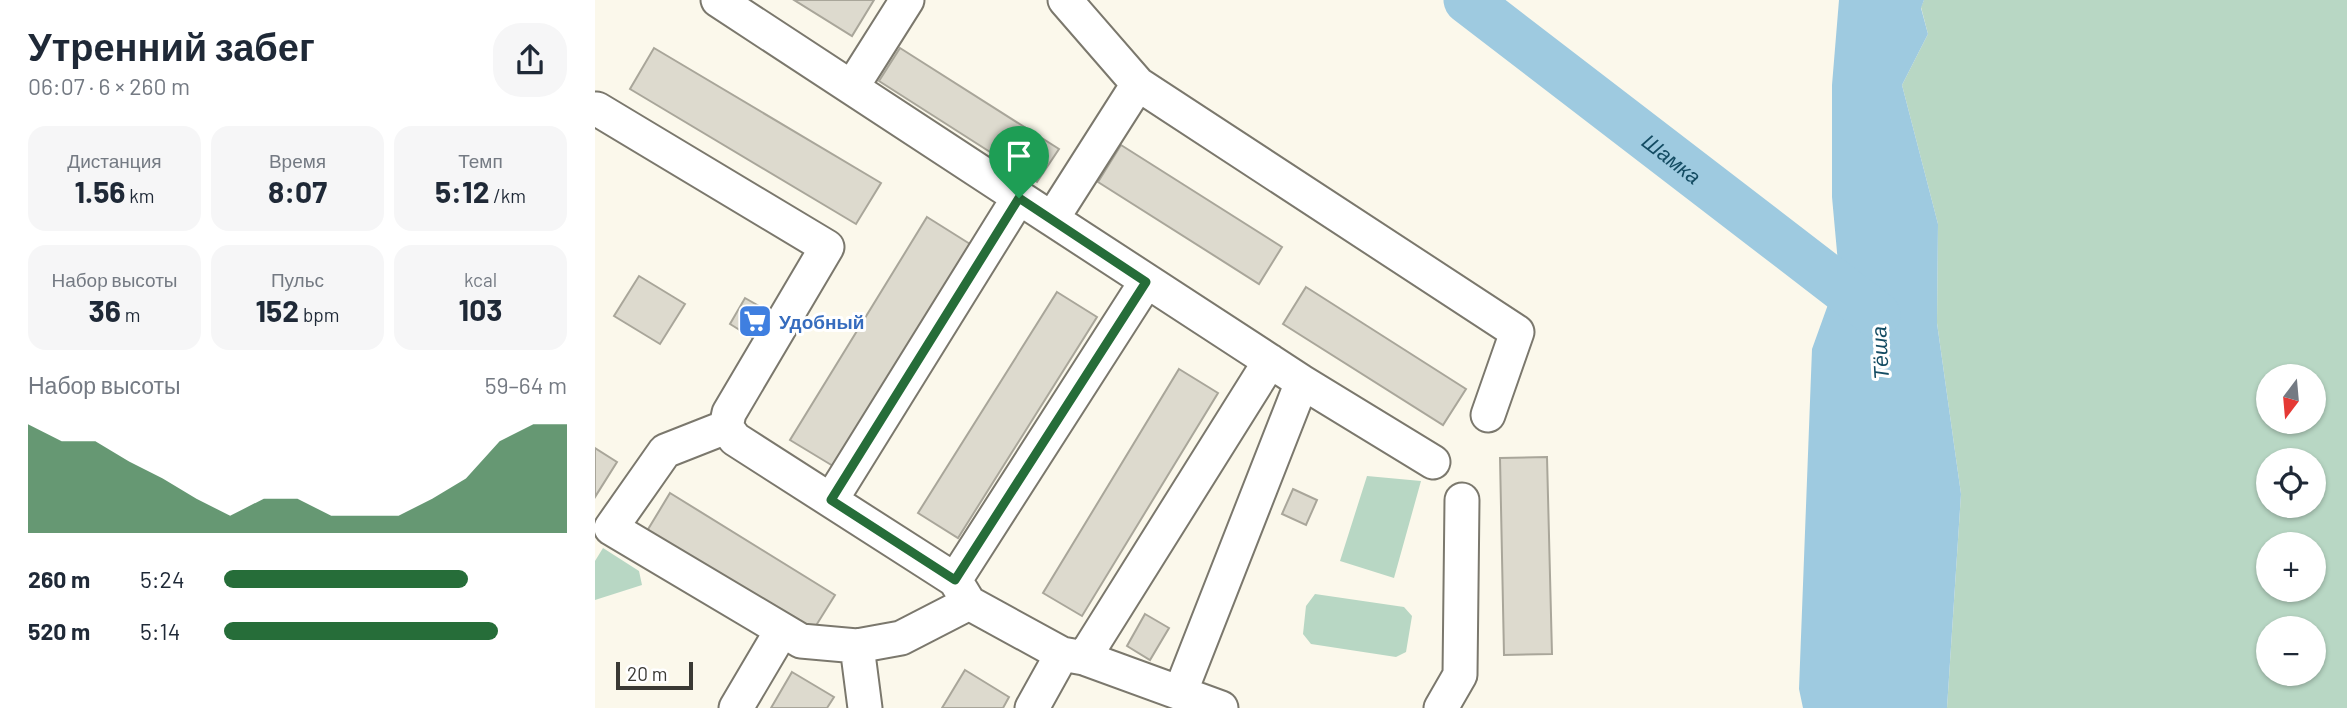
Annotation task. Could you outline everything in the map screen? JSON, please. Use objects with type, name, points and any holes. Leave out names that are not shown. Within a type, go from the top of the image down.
[{"type":"lane","points":[[718,0],[1146,282],[1433,462]]},
{"type":"lane","points":[[852,87],[907,0]]},
{"type":"lane","points":[[1065,0],[1138,84],[1517,332],[1488,415]]},
{"type":"lane","points":[[1052,219],[1138,84]]},
{"type":"lane","points":[[597,108],[827,247],[729,413],[726,427],[735,439],[831,500],[962,592],[1073,656],[1197,702],[1302,382]]},
{"type":"lane","points":[[831,500],[1019,198]]},
{"type":"lane","points":[[726,427],[665,451],[603,523],[801,641],[857,646],[901,638],[962,592],[1146,282]]},
{"type":"lane","points":[[1032,708],[1073,656],[1270,361]]},
{"type":"lane","points":[[1441,708],[1460,675],[1462,500]]},
{"type":"lane","points":[[736,708],[782,630]]},
{"type":"lane","points":[[857,646],[865,708]]},
{"type":"green space","points":[[1924,0],[2347,0],[2347,708],[1947,708],[1961,494],[1937,323],[1938,224],[1902,85],[1928,34],[1921,7]]},
{"type":"green space","points":[[1367,476],[1421,481],[1394,578],[1340,561]]},
{"type":"green space","points":[[603,548],[639,571],[642,585],[595,600],[595,561]]},
{"type":"green space","points":[[1315,594],[1404,607],[1412,616],[1406,652],[1396,657],[1311,644],[1303,634],[1306,606]]},
{"type":"water","name":"Тёша","points":[[1839,0],[1924,0],[1921,8],[1928,34],[1902,85],[1938,224],[1937,323],[1961,494],[1947,708],[1803,708],[1799,689],[1812,349],[1839,274],[1832,197],[1832,85]]},
{"type":"building","points":[[794,0],[874,0],[852,36]]},
{"type":"building","points":[[654,48],[881,183],[856,224],[630,89]]},
{"type":"building","points":[[900,48],[1059,149],[1037,182],[879,81]]},
{"type":"building","points":[[1121,145],[1282,247],[1259,284],[1098,182]]},
{"type":"building","points":[[927,217],[970,244],[833,466],[790,440]]},
{"type":"building","points":[[639,276],[685,304],[660,344],[614,316]]},
{"type":"building","points":[[1306,287],[1466,389],[1443,425],[1283,324]]},
{"type":"building","points":[[1057,292],[1097,317],[958,538],[918,513]]},
{"type":"building","name":"Удобный","points":[[745,298],[780,318],[764,345],[730,324]]},
{"type":"building","points":[[1179,369],[1218,393],[1082,616],[1043,593]]},
{"type":"building","points":[[595,448],[617,462],[595,497]]},
{"type":"building","points":[[1547,457],[1552,654],[1504,655],[1500,458]]},
{"type":"building","points":[[1293,489],[1317,500],[1306,525],[1282,514]]},
{"type":"building","points":[[670,493],[835,595],[812,632],[647,531]]},
{"type":"building","points":[[1145,614],[1169,628],[1150,660],[1127,646]]},
{"type":"building","points":[[965,670],[1009,697],[1003,708],[942,708]]},
{"type":"building","points":[[792,672],[834,697],[827,708],[771,708]]},
{"type":"waterway","name":"Шамка","points":[[1467,0],[1877,315]]},
{"type":"place","name":"Удобный","points":[[755,321]]},
{"type":"route","points":[[1019,198],[1146,282],[955,580],[831,500],[1019,198]]}]
